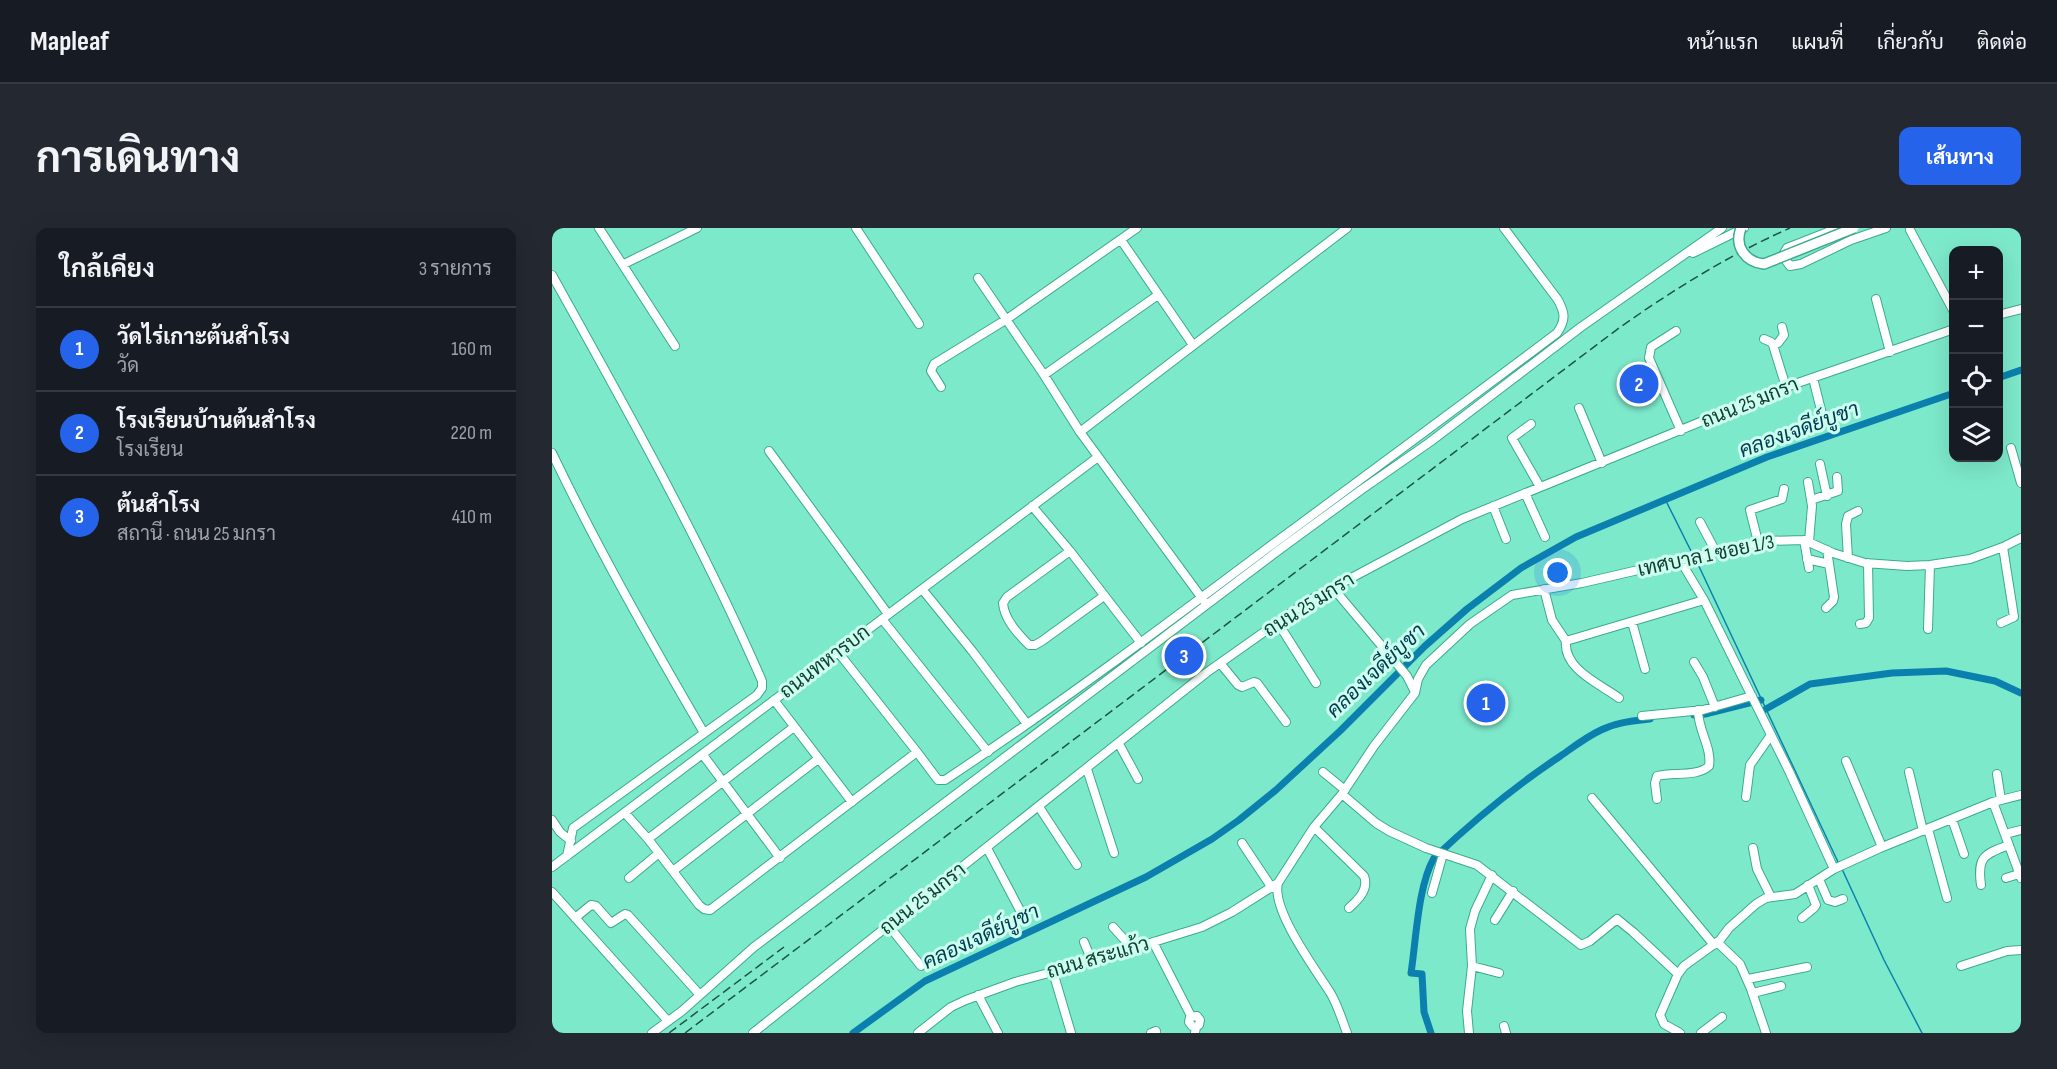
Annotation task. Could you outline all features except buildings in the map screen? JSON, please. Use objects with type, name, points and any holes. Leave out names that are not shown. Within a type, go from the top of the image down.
[{"type":"street","points":[[601,228],[675,346]]},
{"type":"street","points":[[624,264],[697,228]]},
{"type":"street","points":[[856,228],[919,324]]},
{"type":"street","points":[[941,387],[931,371],[934,364],[1007,319],[1137,228]]},
{"type":"street","points":[[1080,432],[1347,228]]},
{"type":"street","points":[[838,652],[938,780],[945,780],[1141,643],[1557,333],[1564,323],[1564,311],[1505,228]]},
{"type":"street","points":[[652,1033],[700,995],[754,947],[1352,496],[1430,442],[1581,327],[1722,228]]},
{"type":"street","points":[[1668,267],[1743,228]]},
{"type":"street","points":[[1743,228],[1739,237],[1743,253],[1752,261],[1764,264],[1854,228]]},
{"type":"street","points":[[1838,228],[1787,248],[1784,253],[1787,262],[1790,266],[1801,264],[1851,240],[1886,228]]},
{"type":"street","points":[[1910,230],[1949,304]]},
{"type":"street","points":[[1121,240],[1193,345]]},
{"type":"street","points":[[552,275],[555,289],[650,450],[691,529],[762,681],[762,688],[757,695],[573,828],[567,856]]},
{"type":"street","points":[[978,278],[1080,432],[1207,606]]},
{"type":"street","points":[[1044,375],[1158,295]]},
{"type":"street","points":[[1876,299],[1890,352]]},
{"type":"street","points":[[2003,314],[2021,309]]},
{"type":"street","points":[[1773,345],[1778,343],[1784,335],[1782,327]]},
{"type":"street","name":"ถนน 25 มกรา","points":[[756,1032],[1220,663],[1308,602],[1444,528],[1493,506],[1786,387],[1949,330]]},
{"type":"street","points":[[1676,331],[1651,347],[1649,358],[1681,431]]},
{"type":"street","points":[[1764,339],[1773,345],[1786,387]]},
{"type":"street","points":[[1813,378],[1824,422]]},
{"type":"street","points":[[1580,408],[1602,463]]},
{"type":"street","points":[[1531,424],[1512,438],[1540,487]]},
{"type":"street","points":[[2011,448],[2021,483]]},
{"type":"street","points":[[769,451],[885,617],[988,752]]},
{"type":"street","points":[[552,453],[651,641],[704,733]]},
{"type":"street","name":"ถนนทหารบก","points":[[552,867],[1098,457]]},
{"type":"street","points":[[1820,464],[1827,496]]},
{"type":"street","points":[[1811,500],[1838,491],[1837,477]]},
{"type":"street","points":[[1808,482],[1811,500],[1806,541],[1808,563],[1829,564]]},
{"type":"street","points":[[1758,542],[1750,510],[1782,499],[1784,489]]},
{"type":"street","points":[[1525,493],[1545,537]]},
{"type":"street","points":[[1032,506],[1141,643]]},
{"type":"street","points":[[1493,506],[1506,539]]},
{"type":"street","points":[[1848,558],[1846,524],[1848,516],[1858,511]]},
{"type":"street","points":[[1700,522],[1716,552]]},
{"type":"street","name":"เทศบาล 1 ซอย 1/3","points":[[1415,693],[1418,679],[1426,665],[1470,624],[1512,595],[1582,583],[1758,542],[1791,539],[1806,541],[1848,558],[1868,563],[1907,566],[1970,559],[2021,538]]},
{"type":"street","points":[[2001,623],[2014,617],[2003,547]]},
{"type":"street","points":[[1826,608],[1834,597],[1827,550]]},
{"type":"street","points":[[1070,551],[1007,597],[1003,603],[1006,616],[1024,640],[1029,645],[1042,642],[1104,596]]},
{"type":"street","points":[[1682,559],[1838,867]]},
{"type":"street","points":[[1860,624],[1866,623],[1869,618],[1868,563]]},
{"type":"street","points":[[1928,629],[1930,565]]},
{"type":"street","points":[[1275,885],[1314,827],[1343,792],[1374,746],[1415,693],[1407,676],[1333,588]]},
{"type":"street","points":[[922,589],[1027,724]]},
{"type":"street","points":[[1544,589],[1552,620],[1566,641],[1566,651],[1574,664],[1590,680],[1618,698]]},
{"type":"street","points":[[1566,641],[1704,600]]},
{"type":"street","points":[[1632,622],[1645,669]]},
{"type":"street","points":[[1278,623],[1316,683]]},
{"type":"street","points":[[1694,662],[1703,677],[1715,707]]},
{"type":"street","points":[[1220,663],[1238,685],[1242,687],[1257,683],[1286,722]]},
{"type":"street","points":[[1642,716],[1698,713],[1754,699]]},
{"type":"street","points":[[774,700],[852,802]]},
{"type":"street","points":[[1657,799],[1655,783],[1658,776],[1702,771],[1709,766],[1709,753],[1699,727],[1698,713]]},
{"type":"street","points":[[648,839],[794,727]]},
{"type":"street","points":[[1746,797],[1750,765],[1771,735]]},
{"type":"street","points":[[1119,744],[1138,779]]},
{"type":"street","points":[[625,813],[699,905],[710,910],[917,752]]},
{"type":"street","points":[[703,755],[780,858]]},
{"type":"street","points":[[673,871],[818,759]]},
{"type":"street","points":[[1846,761],[1882,847]]},
{"type":"street","points":[[1087,769],[1114,853]]},
{"type":"street","points":[[1323,772],[1376,823],[1440,853],[1470,862],[1492,875],[1581,945],[1590,941],[1617,919],[1678,974]]},
{"type":"street","points":[[1909,772],[1913,795],[1947,898]]},
{"type":"street","points":[[1997,774],[1997,801],[2005,834],[2020,876],[2006,878]]},
{"type":"street","points":[[1680,1033],[1664,1024],[1660,1015],[1678,974],[1684,966],[1716,944],[1741,916],[1756,904],[1771,897],[1790,895],[1838,867],[1882,847],[1997,801],[2021,795]]},
{"type":"street","points":[[1592,798],[1716,944],[1740,964],[1748,979],[1766,1033]]},
{"type":"street","points":[[1039,807],[1077,865]]},
{"type":"street","points":[[1952,819],[1964,854]]},
{"type":"street","points":[[552,820],[560,832],[571,841]]},
{"type":"street","points":[[1314,827],[1364,876],[1366,886],[1349,908]]},
{"type":"street","points":[[2005,834],[2021,830]]},
{"type":"street","points":[[1242,843],[1275,885],[1279,906],[1332,997],[1347,1033]]},
{"type":"street","points":[[1981,885],[1979,867],[1984,857],[1987,853],[2009,845]]},
{"type":"street","points":[[987,848],[1023,916]]},
{"type":"street","points":[[1753,848],[1757,869],[1771,897]]},
{"type":"street","points":[[1432,893],[1440,853]]},
{"type":"street","points":[[629,878],[659,854]]},
{"type":"street","points":[[2012,854],[2021,855]]},
{"type":"street","points":[[1469,1033],[1467,1011],[1472,966],[1470,940],[1472,920],[1492,875]]},
{"type":"street","points":[[1819,879],[1828,900],[1835,902],[1843,899]]},
{"type":"street","name":"ถนน สระแก้ว","points":[[918,1033],[951,1007],[978,995],[1213,923],[1275,885]]},
{"type":"street","points":[[1802,918],[1816,905],[1808,885]]},
{"type":"street","points":[[1495,920],[1512,891]]},
{"type":"street","points":[[552,892],[668,1021]]},
{"type":"street","points":[[575,918],[591,904],[596,906],[611,923],[625,914],[628,915],[700,995]]},
{"type":"street","points":[[889,926],[921,966]]},
{"type":"street","points":[[1113,927],[1132,948]]},
{"type":"street","points":[[1084,942],[1092,961]]},
{"type":"street","points":[[1153,942],[1191,1016],[1189,1022],[1196,1030]]},
{"type":"street","points":[[1961,966],[2007,951],[2021,950]]},
{"type":"street","points":[[1472,966],[1499,973]]},
{"type":"street","points":[[1748,979],[1807,967]]},
{"type":"street","points":[[1053,972],[1071,1033]]},
{"type":"street","points":[[1753,993],[1781,986]]},
{"type":"street","points":[[978,995],[998,1033]]},
{"type":"street","points":[[1701,1033],[1722,1017]]},
{"type":"waterway","name":"คลองเจดีย์บูชา","points":[[2003,376],[2021,370]]},
{"type":"waterway","name":"คลองเจดีย์บูชา","points":[[853,1033],[925,981],[1146,877],[1212,839],[1276,790],[1340,731],[1425,646],[1467,609],[1521,568],[1576,537],[1767,457],[1949,395]]},
{"type":"waterway","points":[[1665,499],[1692,553]]},
{"type":"waterway","points":[[1696,560],[1838,862]]},
{"type":"waterway","points":[[1766,709],[1810,684],[1892,673],[1946,671],[1995,681],[2021,693]]},
{"type":"waterway","points":[[1694,715],[1761,700]]},
{"type":"waterway","points":[[1431,1033],[1424,1012],[1422,974],[1411,973],[1421,898],[1434,858],[1510,792],[1585,739],[1613,725],[1650,719]]},
{"type":"waterway","points":[[1842,869],[1884,960],[1922,1033]]},
{"type":"railway","points":[[685,1033],[1619,328],[1702,274],[1790,228]]},
{"type":"railway","points":[[669,1033],[784,947]]},
{"type":"place","name":"โรงเรียนบ้านต้นสำโรง","points":[[1639,384]]},
{"type":"place","name":"ต้นสำโรง","points":[[1184,656]]},
{"type":"place","name":"วัดไร่เกาะต้นสำโรง","points":[[1486,703]]}]
